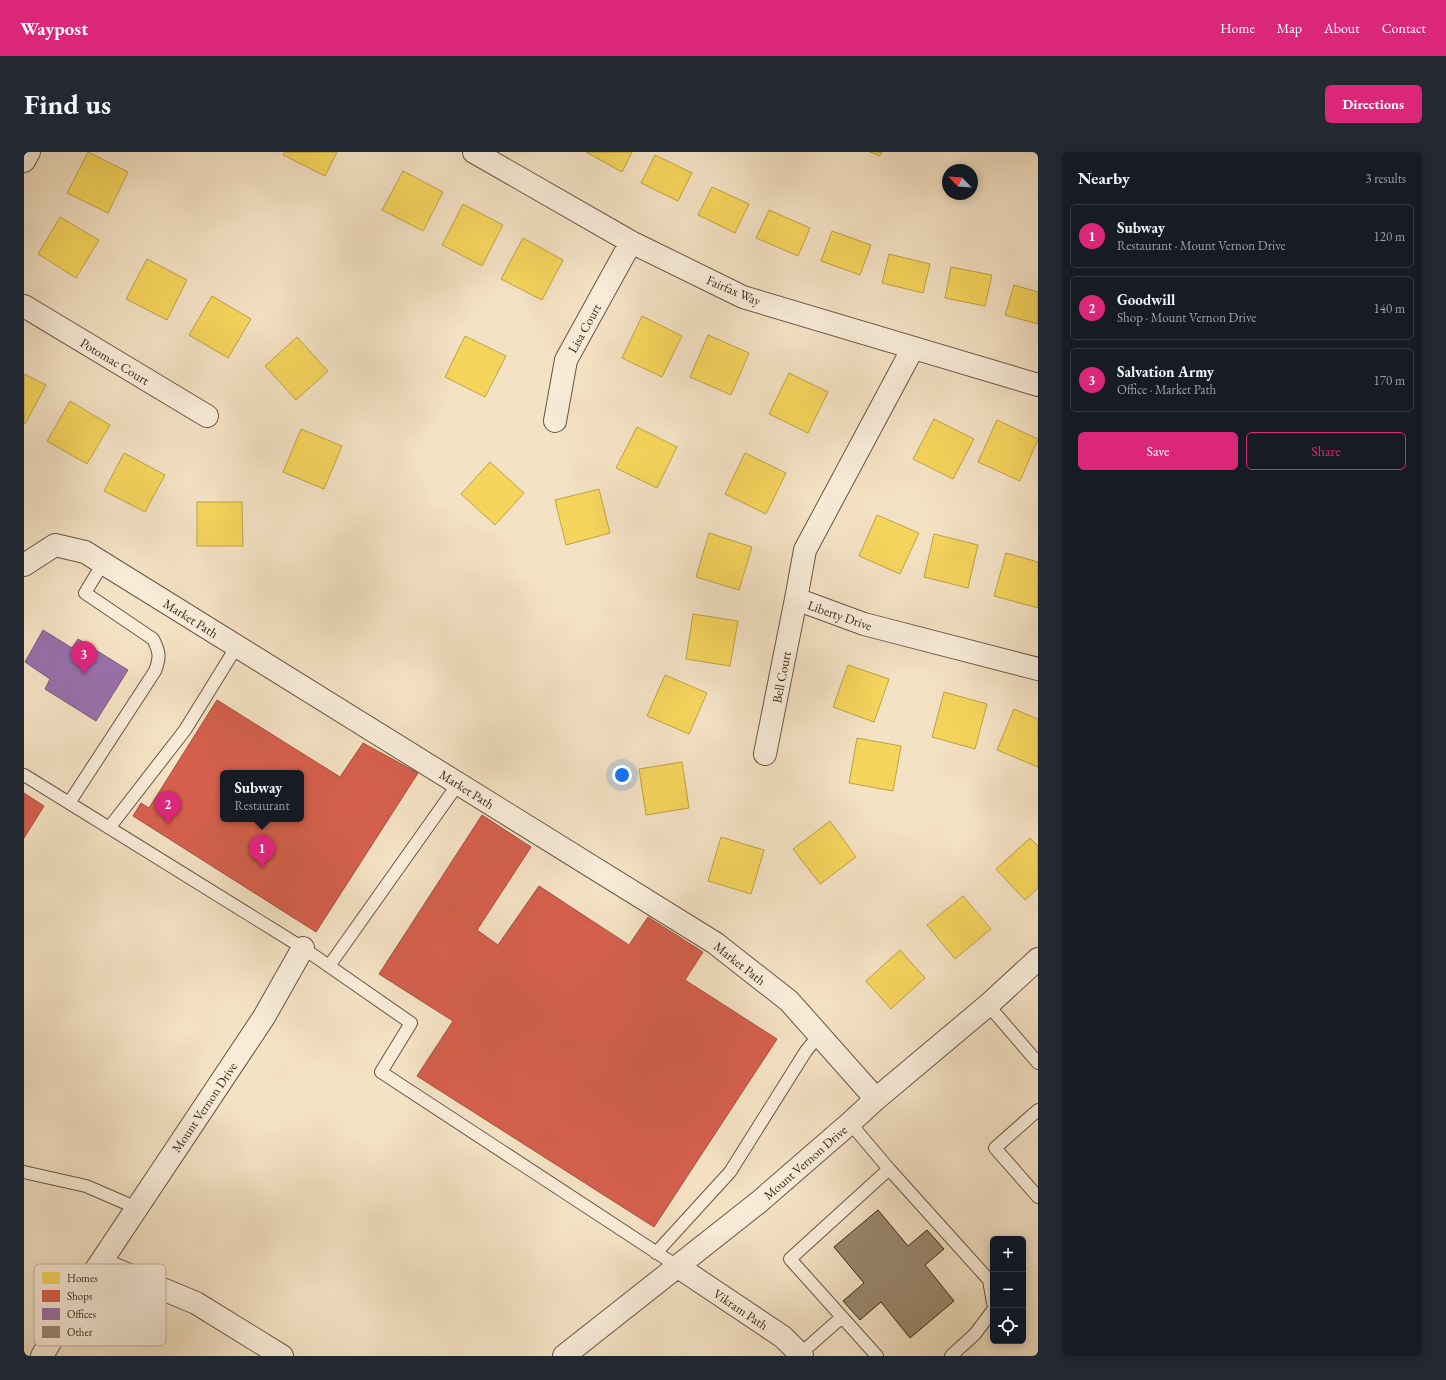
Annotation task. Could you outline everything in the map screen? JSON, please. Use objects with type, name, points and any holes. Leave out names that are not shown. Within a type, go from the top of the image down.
[{"type":"street","points":[[24,161],[29,152]]},
{"type":"street","name":"Fairfax Way","points":[[474,152],[631,242],[743,297],[1038,385]]},
{"type":"street","name":"Lisa Court","points":[[555,421],[566,360],[631,242]]},
{"type":"street","name":"Potomac Court","points":[[24,306],[207,416]]},
{"type":"street","name":"Liberty Drive","points":[[913,348],[805,550],[796,599],[864,624],[1038,669]]},
{"type":"street","name":"Market Path","points":[[24,566],[55,545],[85,552],[715,943],[789,1001],[876,1099]]},
{"type":"street","name":"Bell Court","points":[[765,754],[796,599]]},
{"type":"street","name":"Mount Vernon Drive","points":[[100,1263],[264,1017],[303,948]]},
{"type":"street","name":"Mount Vernon Drive","points":[[564,1356],[759,1202],[876,1099],[988,1005],[1038,959]]},
{"type":"street","name":"Vikram Path","points":[[677,1266],[783,1336],[801,1355]]},
{"type":"street","points":[[166,1290],[196,1303],[282,1356]]},
{"type":"street","name":"Mount Vernon Drive","points":[[42,1356],[48,1346]]},
{"type":"lane","points":[[69,803],[154,671],[159,660],[158,648],[153,639],[84,593],[103,563]]},
{"type":"lane","points":[[109,828],[185,730],[237,646]]},
{"type":"lane","points":[[24,775],[303,948],[411,1023],[381,1072],[677,1266]]},
{"type":"lane","points":[[329,966],[458,784]]},
{"type":"lane","points":[[988,1005],[1038,1063]]},
{"type":"lane","points":[[656,1253],[730,1172],[806,1051],[819,1035]]},
{"type":"lane","points":[[1038,1110],[995,1148],[1038,1197]]},
{"type":"lane","points":[[850,1123],[889,1169],[990,1280]]},
{"type":"lane","points":[[877,1356],[790,1259],[889,1169]]},
{"type":"lane","points":[[25,1174],[86,1186],[137,1208]]},
{"type":"lane","points":[[951,1356],[975,1334],[990,1314]]},
{"type":"lane","points":[[801,1355],[842,1317]]},
{"type":"building: Homes","points":[[88,152],[128,172],[108,213],[67,193]]},
{"type":"building: Homes","points":[[285,152],[337,152],[325,176],[283,155]]},
{"type":"building: Homes","points":[[586,152],[632,152],[622,172]]},
{"type":"building: Homes","points":[[870,152],[882,152],[880,156]]},
{"type":"building: Homes","points":[[655,155],[692,173],[678,201],[641,183]]},
{"type":"building: Homes","points":[[403,171],[443,192],[423,231],[382,210]]},
{"type":"building: Homes","points":[[712,187],[749,204],[735,233],[698,215]]},
{"type":"building: Homes","points":[[463,204],[503,225],[482,266],[442,245]]},
{"type":"building: Homes","points":[[769,210],[810,228],[798,256],[756,238]]},
{"type":"building: Homes","points":[[60,217],[99,240],[76,278],[38,254]]},
{"type":"building: Homes","points":[[832,231],[871,245],[860,275],[821,261]]},
{"type":"building: Homes","points":[[523,238],[563,260],[542,300],[501,279]]},
{"type":"building: Homes","points":[[889,254],[930,264],[923,293],[882,283]]},
{"type":"building: Homes","points":[[147,259],[187,280],[167,320],[126,299]]},
{"type":"building: Homes","points":[[951,267],[992,275],[985,306],[945,298]]},
{"type":"building: Homes","points":[[1014,285],[1038,292],[1038,324],[1005,315]]},
{"type":"building: Homes","points":[[212,296],[251,319],[228,358],[189,335]]},
{"type":"building: Homes","points":[[642,316],[682,336],[662,377],[622,358]]},
{"type":"building: Homes","points":[[708,335],[749,353],[731,395],[690,377]]},
{"type":"building: Homes","points":[[465,336],[506,356],[485,397],[445,377]]},
{"type":"building: Homes","points":[[297,337],[328,371],[296,400],[265,366]]},
{"type":"building: Homes","points":[[789,373],[828,392],[808,433],[769,414]]},
{"type":"building: Homes","points":[[24,374],[46,385],[25,424],[24,423]]},
{"type":"building: Homes","points":[[70,401],[110,425],[87,464],[47,441]]},
{"type":"building: Homes","points":[[934,419],[974,439],[953,479],[913,459]]},
{"type":"building: Homes","points":[[997,420],[1038,439],[1020,481],[978,462]]},
{"type":"building: Homes","points":[[637,427],[677,447],[657,488],[616,468]]},
{"type":"building: Homes","points":[[301,429],[342,446],[324,489],[283,472]]},
{"type":"building: Homes","points":[[124,453],[165,475],[145,512],[104,491]]},
{"type":"building: Homes","points":[[745,453],[786,473],[766,514],[725,494]]},
{"type":"building: Homes","points":[[490,462],[524,493],[495,525],[461,494]]},
{"type":"building: Homes","points":[[599,489],[610,533],[566,545],[555,500]]},
{"type":"building: Homes","points":[[197,502],[242,502],[243,546],[197,546]]},
{"type":"building: Homes","points":[[877,515],[919,533],[900,574],[859,556]]},
{"type":"building: Homes","points":[[709,533],[752,547],[739,590],[696,577]]},
{"type":"building: Homes","points":[[934,534],[978,545],[968,588],[924,577]]},
{"type":"building: Homes","points":[[1006,553],[1038,562],[1038,608],[994,596]]},
{"type":"building: Homes","points":[[693,614],[738,621],[730,666],[686,659]]},
{"type":"building: Homes","points":[[848,665],[889,679],[874,722],[833,707]]},
{"type":"building: Homes","points":[[665,675],[707,693],[689,734],[647,716]]},
{"type":"building: Homes","points":[[944,692],[987,704],[975,749],[932,737]]},
{"type":"building: Homes","points":[[1014,709],[1038,719],[1038,767],[997,750]]},
{"type":"building: Homes","points":[[857,738],[901,746],[893,791],[849,783]]},
{"type":"building: Homes","points":[[682,762],[689,808],[646,815],[639,769]]},
{"type":"building: Homes","points":[[830,821],[856,857],[820,884],[793,849]]},
{"type":"building: Homes","points":[[721,837],[764,850],[751,894],[708,881]]},
{"type":"building: Homes","points":[[1030,838],[1038,846],[1038,888],[1025,900],[996,869]]},
{"type":"building: Homes","points":[[963,896],[991,929],[955,959],[927,925]]},
{"type":"building: Homes","points":[[900,950],[925,978],[891,1009],[866,981]]},
{"type":"building: Shops","points":[[217,700],[340,777],[363,743],[418,773],[316,932],[133,816],[141,803],[149,808]]},
{"type":"building: Shops","points":[[24,793],[44,806],[24,838]]},
{"type":"building: Shops","points":[[482,815],[531,847],[477,930],[498,945],[539,886],[629,945],[648,917],[703,952],[685,980],[777,1039],[654,1227],[417,1076],[453,1021],[379,974]]},
{"type":"building: Offices","points":[[43,630],[72,648],[78,639],[128,670],[96,721],[45,689],[50,679],[25,662]]},
{"type":"building: Other","points":[[878,1210],[908,1246],[927,1230],[944,1249],[925,1265],[954,1301],[910,1338],[881,1302],[860,1320],[843,1301],[864,1283],[834,1247]]},
{"type":"place","name":"Salvation Army","points":[[84,674]]},
{"type":"place","name":"Goodwill","points":[[168,824]]},
{"type":"place","name":"Subway","points":[[262,868]]}]
